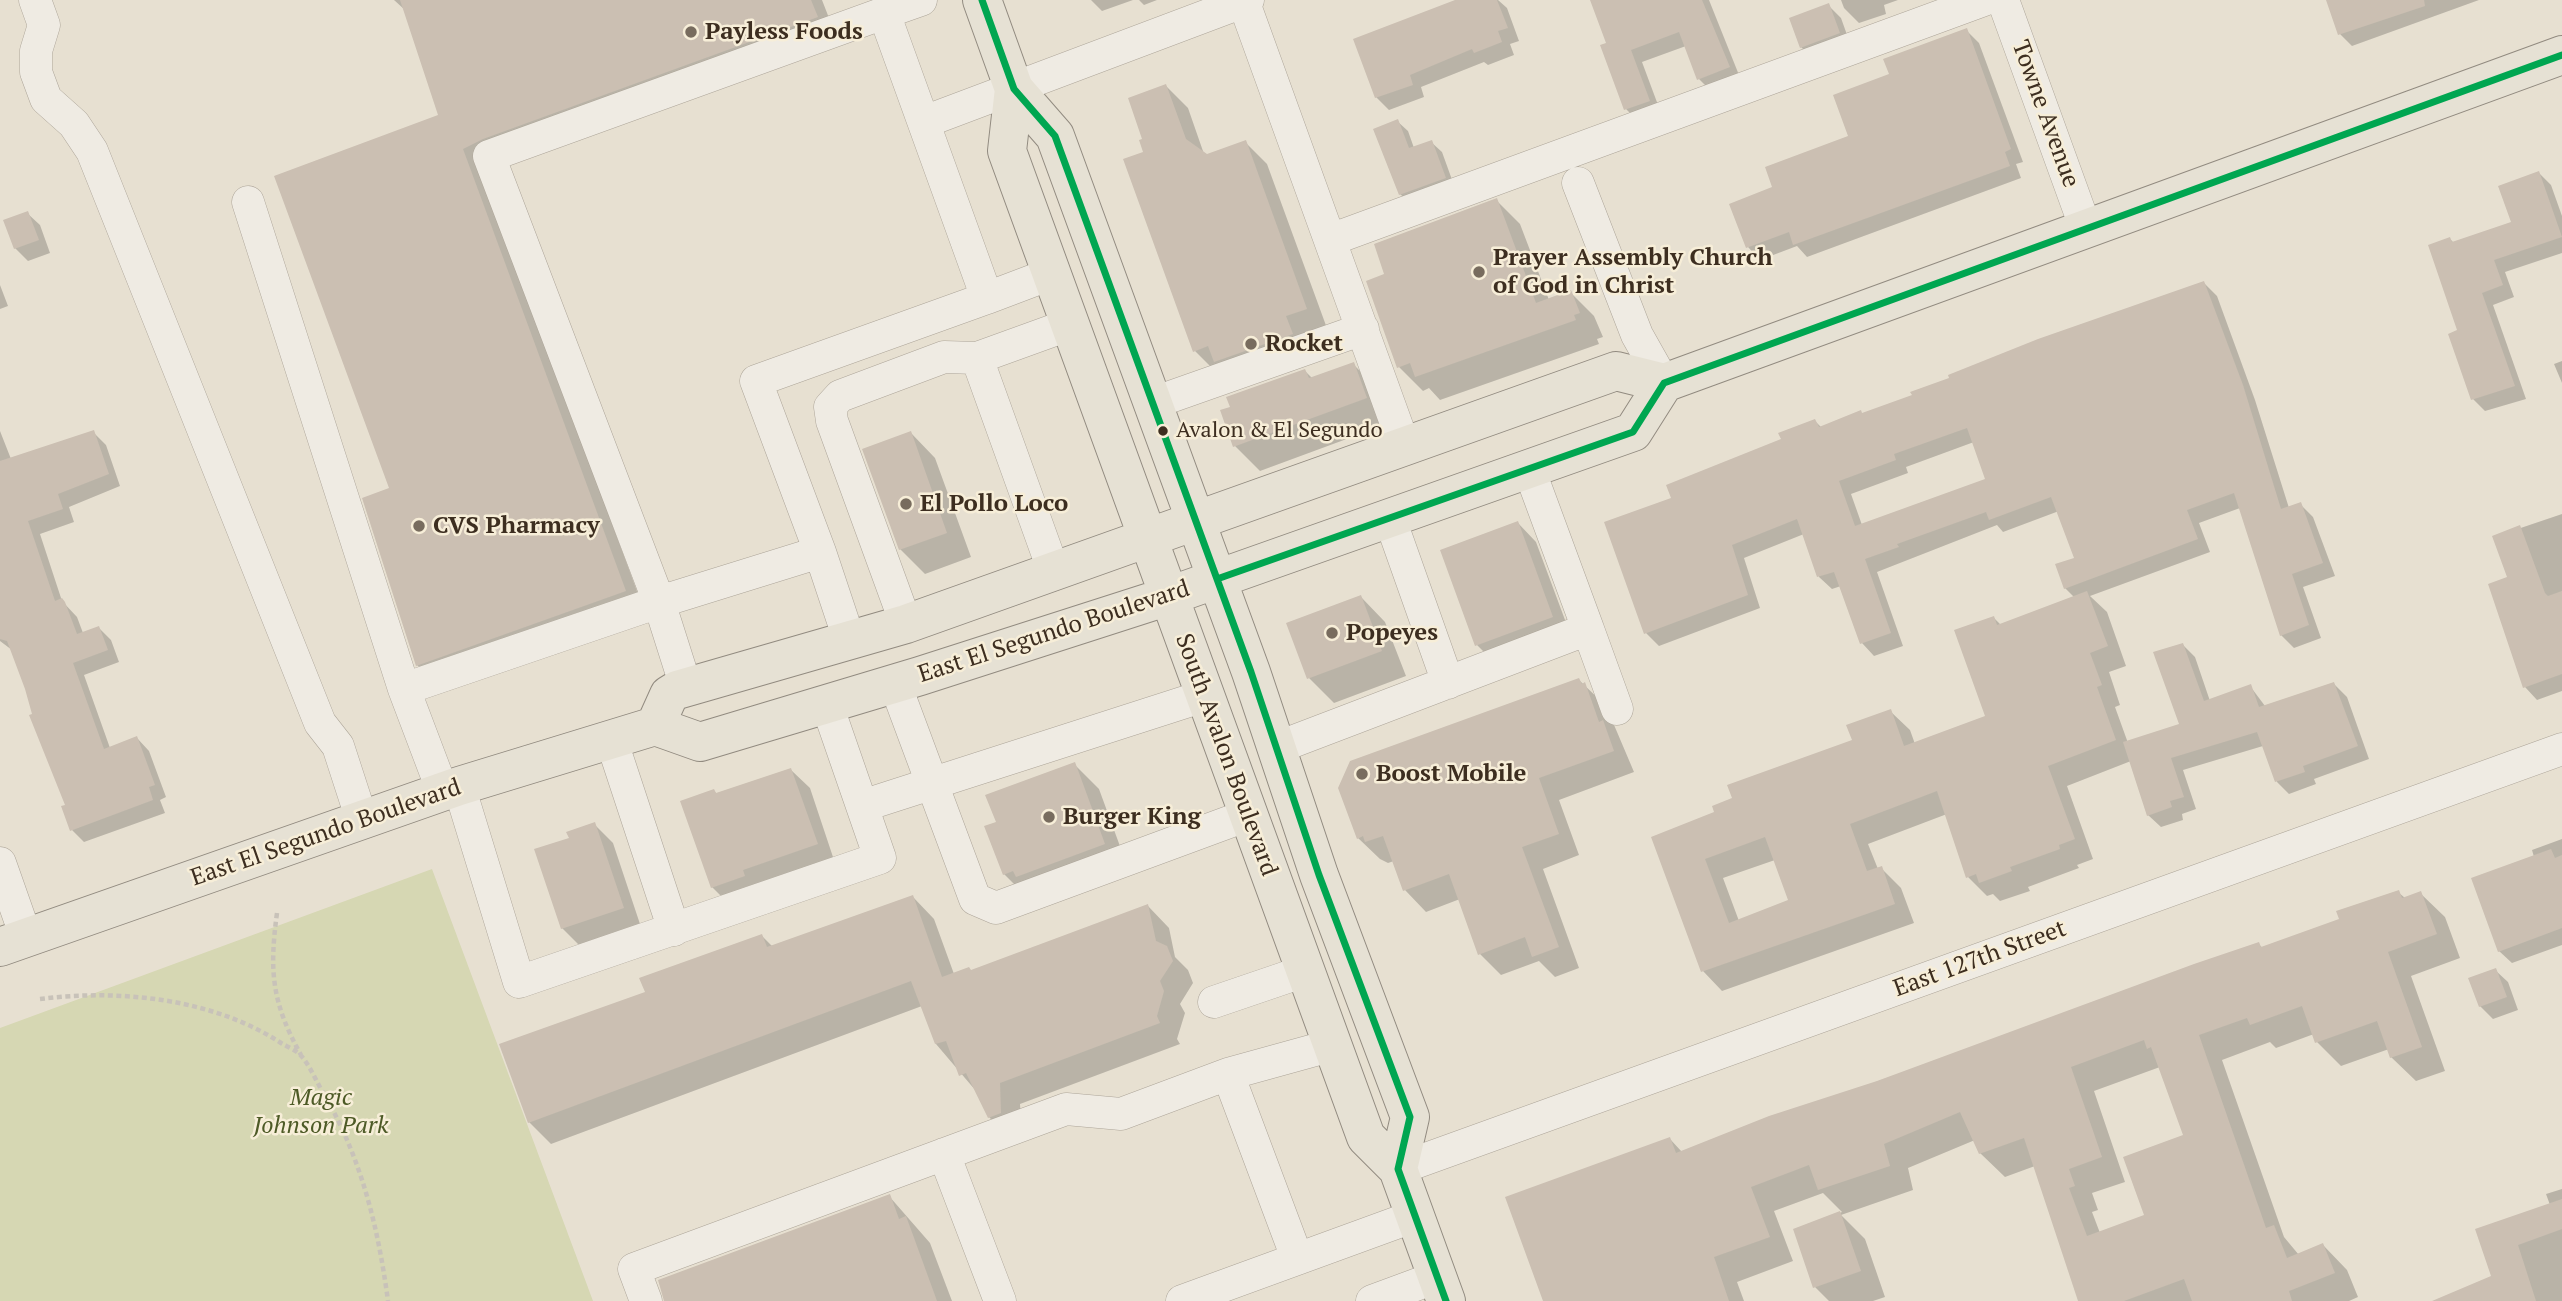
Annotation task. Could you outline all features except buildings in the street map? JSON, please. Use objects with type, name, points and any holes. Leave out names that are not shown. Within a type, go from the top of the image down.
[{"type":"main road","name":"South Avalon Boulevard","points":[[982,0],[1014,89],[1055,136],[1197,522],[1319,875],[1410,1117],[1398,1169]]},
{"type":"main road","points":[[655,726],[669,695],[687,687],[906,624],[1149,540],[1616,371],[1664,383],[2562,55]]},
{"type":"main road","name":"South Avalon Boulevard","points":[[1014,89],[1007,151],[1366,1137],[1398,1169],[1442,1289]]},
{"type":"main road","name":"East El Segundo Boulevard","points":[[13,942],[451,789],[655,726],[700,742],[895,684],[1168,596],[1633,432],[1664,383]]},
{"type":"street","points":[[35,0],[44,25],[36,51],[36,72],[46,99],[74,124],[92,151],[320,723],[338,746],[362,820]]},
{"type":"street","points":[[687,687],[659,602],[489,156],[921,0]]},
{"type":"street","points":[[1330,240],[1984,0]]},
{"type":"street","name":"Towne Avenue","points":[[2003,0],[2086,229]]},
{"type":"street","points":[[923,122],[1245,1],[1405,448]]},
{"type":"street","points":[[884,13],[987,298]]},
{"type":"street","points":[[1578,183],[1637,335],[1664,383]]},
{"type":"street","points":[[248,202],[404,689],[451,789],[519,982],[880,858],[827,705]]},
{"type":"street","points":[[849,639],[820,552],[756,381],[1053,273]]},
{"type":"street","points":[[906,624],[832,421],[830,407],[840,396],[944,357],[977,358],[1071,324]]},
{"type":"street","points":[[1153,403],[1363,329]]},
{"type":"street","points":[[977,358],[1054,572]]},
{"type":"street","points":[[1529,469],[1617,709]]},
{"type":"street","points":[[1390,519],[1448,683]]},
{"type":"street","points":[[404,689],[659,602],[820,552]]},
{"type":"street","points":[[1276,748],[1588,629]]},
{"type":"street","points":[[895,684],[975,899],[996,908],[1248,815]]},
{"type":"street","points":[[862,806],[1204,696]]},
{"type":"street","points":[[611,740],[674,930]]},
{"type":"street","name":"East 127th Street","points":[[1398,1169],[2562,749]]},
{"type":"street","points":[[0,863],[13,942]]},
{"type":"street","points":[[1214,1002],[1305,971]]},
{"type":"street","points":[[646,1301],[634,1269],[1066,1109],[1121,1114],[1228,1074],[1333,1045]]},
{"type":"street","points":[[1228,1074],[1297,1258]]},
{"type":"street","points":[[944,1154],[1000,1301]]},
{"type":"street","points":[[1182,1301],[1415,1216]]},
{"type":"street","points":[[1372,1301],[1442,1289]]},
{"type":"path","points":[[277,913],[273,943],[275,999],[285,1026],[360,1167],[379,1238],[388,1301]]},
{"type":"path","points":[[40,999],[84,993],[193,1007],[235,1020],[270,1035],[302,1056]]},
{"type":"green space","name":"Magic Johnson Park","points":[[432,869],[593,1301],[0,1301],[0,1028]]},
{"type":"transit line","points":[[982,0],[1014,89],[1055,136],[1251,672],[1319,875],[1410,1117],[1398,1169],[1446,1301]]},
{"type":"transit line","points":[[1217,579],[1633,432],[1664,383],[2562,55]]},
{"type":"place","name":"Payless Foods","points":[[691,32]]},
{"type":"place","name":"Prayer Assembly Church of God in Christ","points":[[1479,272]]},
{"type":"place","name":"Rocket","points":[[1251,344]]},
{"type":"place","name":"Avalon & El Segundo","points":[[1163,431]]},
{"type":"place","name":"El Pollo Loco","points":[[906,504]]},
{"type":"place","name":"CVS Pharmacy","points":[[419,526]]},
{"type":"place","name":"Popeyes","points":[[1332,633]]},
{"type":"place","name":"Boost Mobile","points":[[1362,774]]},
{"type":"place","name":"Burger King","points":[[1049,817]]}]
